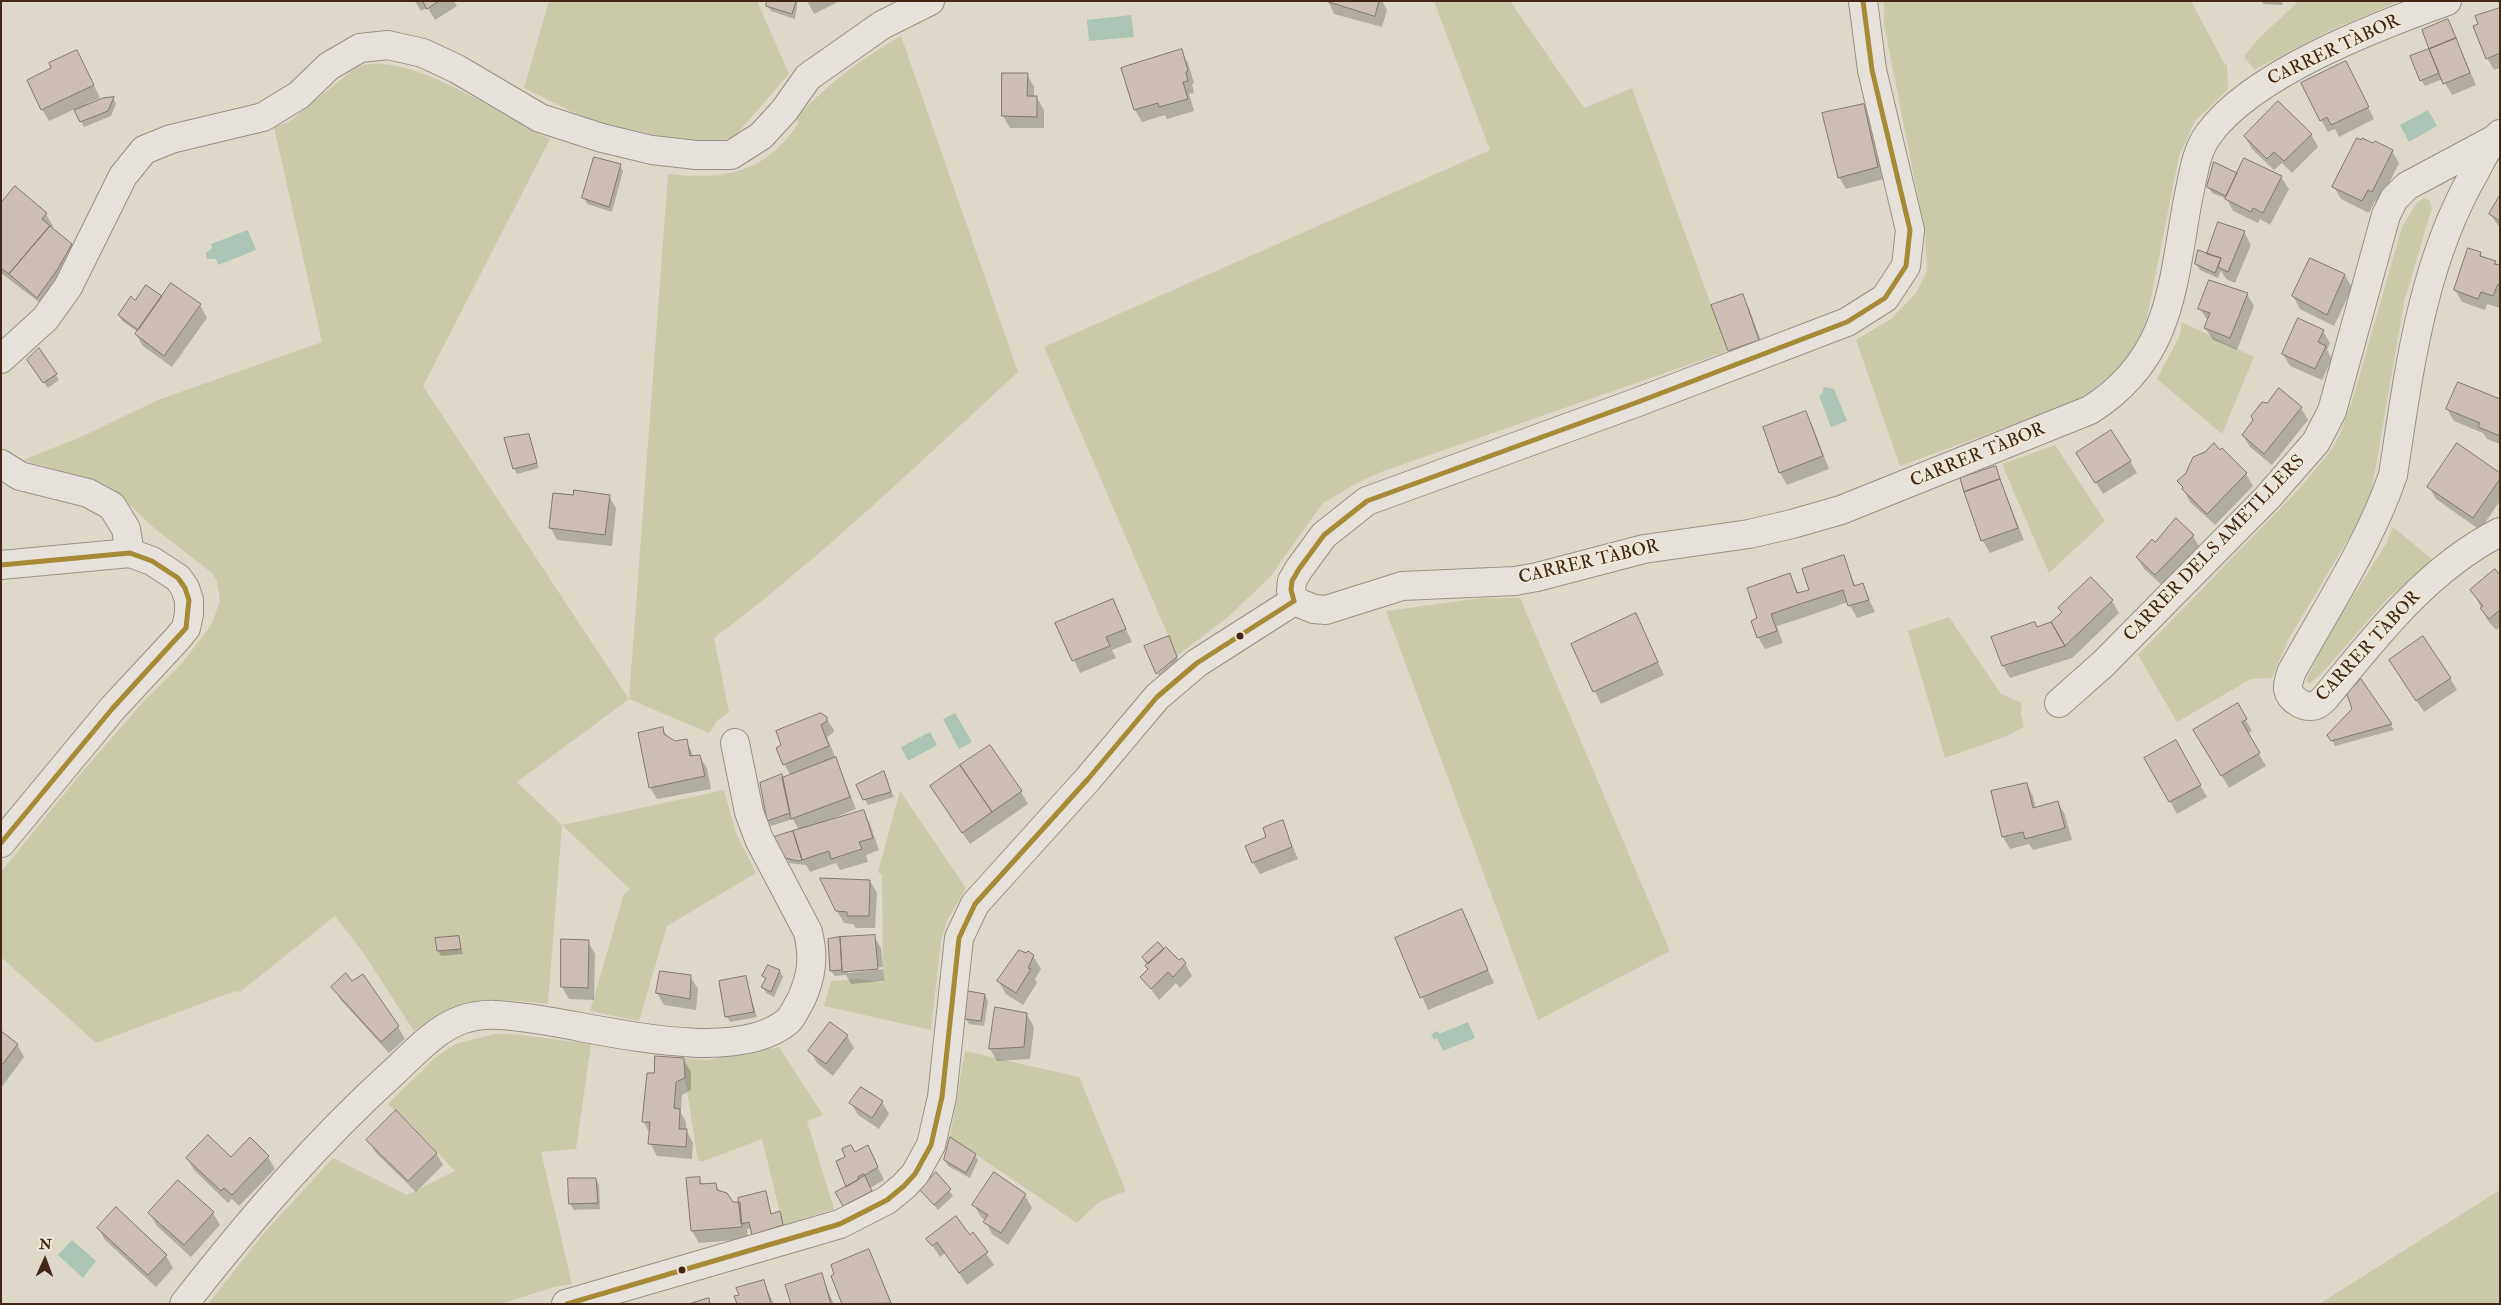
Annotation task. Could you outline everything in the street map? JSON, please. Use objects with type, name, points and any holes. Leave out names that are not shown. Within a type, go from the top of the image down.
[{"type":"street","points":[[1,359],[44,319],[68,287],[123,176],[144,150],[171,139],[263,117],[299,95],[329,66],[360,48],[388,45],[424,53],[457,69],[540,118],[602,138],[652,150],[696,155],[731,155],[761,136],[784,111],[808,77],[882,26],[930,1]]},
{"type":"street","points":[[566,1304],[840,1224],[881,1204],[904,1186],[924,1160],[931,1145],[942,1097],[959,938],[975,904],[1088,779],[1156,697],[1197,663],[1294,601],[1291,590],[1292,581],[1299,569],[1324,535],[1367,501],[1638,402],[1846,322],[1885,298],[1906,266],[1910,230],[1872,70],[1863,1]]},
{"type":"street","name":"CARRER TÀBOR","points":[[1294,601],[1314,609],[1326,610],[1402,586],[1514,581],[1537,577],[1644,549],[1749,534],[1792,524],[1841,510],[2090,410],[2124,385],[2140,366],[2158,336],[2178,269],[2185,219],[2199,154],[2207,136],[2223,116],[2245,97],[2292,68],[2358,37],[2447,1]]},
{"type":"street","name":"CARRER TÀBOR","points":[[2496,137],[2450,221],[2434,266],[2416,333],[2393,475],[2385,498],[2291,673],[2288,688],[2296,701],[2306,706],[2316,706],[2325,698],[2383,627],[2417,593],[2473,547],[2500,532]]},
{"type":"street","name":"CARRER DELS AMETLLERS","points":[[2059,703],[2114,653],[2267,498],[2316,442],[2332,411],[2386,215],[2394,199],[2407,186],[2496,137]]},
{"type":"street","points":[[1,464],[20,476],[88,493],[112,506],[126,528],[130,553]]},
{"type":"street","points":[[1,565],[130,553],[152,561],[178,578],[189,600],[186,628],[112,709],[1,843]]},
{"type":"street","points":[[184,1304],[269,1197],[338,1125],[419,1049],[448,1026],[462,1020],[495,1014],[557,1021],[646,1039],[696,1044],[738,1040],[756,1035],[788,1020],[809,983],[813,965],[812,948],[808,932],[759,839],[749,812],[735,742]]},
{"type":"shaded area","points":[[549,1],[757,1],[789,74],[734,137],[713,142],[682,141],[589,120],[524,88]]},
{"type":"shaded area","points":[[1434,1],[1510,1],[1584,108],[1632,88],[1728,351],[1381,472],[1355,484],[1323,503],[1270,577],[1229,616],[1177,656],[1044,347],[1490,150]]},
{"type":"shaded area","points":[[1884,1],[2191,1],[2225,65],[2227,64],[2228,89],[2195,121],[2179,156],[2147,318],[2140,337],[2124,364],[2090,392],[2067,405],[1900,466],[1856,340],[1891,319],[1916,293],[1927,271],[1925,233],[1884,24]]},
{"type":"shaded area","points":[[2299,1],[2400,1],[2329,31],[2254,70],[2244,56],[2259,38]]},
{"type":"shaded area","points":[[1131,15],[1134,37],[1089,41],[1087,20]]},
{"type":"shaded area","points":[[901,36],[1018,372],[832,542],[714,638],[729,712],[718,720],[709,733],[629,699],[668,174],[708,176],[726,174],[758,162],[773,152],[786,139],[799,122],[796,119],[819,95],[859,63]]},
{"type":"shaded area","points":[[376,64],[400,67],[427,75],[454,87],[550,139],[423,386],[629,699],[517,782],[562,825],[548,1004],[493,1001],[462,1005],[447,1011],[414,1031],[362,951],[335,916],[240,992],[235,991],[96,1043],[1,957],[1,872],[82,772],[144,701],[183,662],[212,624],[220,601],[217,581],[212,573],[153,527],[113,489],[103,483],[23,460],[83,436],[158,400],[322,342],[274,127],[289,122],[355,68]]},
{"type":"shaded area","points":[[2428,110],[2437,126],[2409,142],[2400,125]]},
{"type":"shaded area","points":[[2423,198],[2429,200],[2432,208],[2404,302],[2372,489],[2356,526],[2288,640],[2272,678],[2251,679],[2177,722],[2138,655],[2300,488],[2331,450],[2340,434],[2353,398],[2402,227],[2416,204]]},
{"type":"shaded area","points":[[248,230],[256,250],[218,265],[216,259],[207,259],[206,253],[212,248],[211,244]]},
{"type":"shaded area","points":[[2182,322],[2254,357],[2222,434],[2157,379],[2180,335]]},
{"type":"shaded area","points":[[1824,387],[1834,389],[1847,421],[1831,427],[1819,396],[1822,394]]},
{"type":"shaded area","points":[[2055,445],[2105,521],[2049,573],[2002,464]]},
{"type":"shaded area","points":[[2393,527],[2433,560],[2388,598],[2322,673],[2309,684],[2306,680],[2326,639],[2386,544]]},
{"type":"shaded area","points":[[1481,598],[1520,598],[1670,951],[1538,1020],[1386,611]]},
{"type":"shaded area","points":[[1949,617],[2001,694],[2022,703],[2021,713],[2024,727],[2007,736],[1945,758],[1908,631]]},
{"type":"shaded area","points":[[955,713],[972,742],[959,749],[943,719]]},
{"type":"shaded area","points":[[930,732],[937,745],[908,761],[901,747]]},
{"type":"shaded area","points":[[724,790],[736,833],[756,873],[667,926],[639,1021],[590,1011],[624,894],[630,889],[562,825]]},
{"type":"shaded area","points":[[900,791],[966,888],[947,921],[941,940],[931,1030],[824,1006],[831,981],[857,979],[883,983],[882,875],[878,872]]},
{"type":"shaded area","points":[[1468,1022],[1475,1038],[1443,1051],[1437,1038],[1434,1040],[1431,1034],[1438,1031],[1439,1034]]},
{"type":"shaded area","points":[[495,1034],[513,1034],[591,1044],[576,1149],[541,1152],[572,1284],[554,1287],[501,1304],[208,1304],[264,1233],[333,1158],[407,1195],[455,1171],[397,1110],[395,1111],[388,1104],[436,1057],[455,1044]]},
{"type":"shaded area","points":[[779,1047],[823,1115],[807,1121],[834,1209],[783,1225],[762,1139],[704,1161],[698,1161],[685,1078],[684,1058],[707,1060]]},
{"type":"shaded area","points":[[965,1051],[1079,1077],[1126,1191],[1099,1202],[1077,1223],[950,1137]]},
{"type":"shaded area","points":[[2500,1190],[2500,1304],[2319,1304]]},
{"type":"shaded area","points":[[72,1240],[96,1261],[83,1278],[58,1255]]},
{"type":"building","points":[[423,1],[439,1],[427,9]]},
{"type":"building","points":[[767,1],[796,1],[792,14],[766,6]]},
{"type":"building","points":[[1326,1],[1379,1],[1375,16]]},
{"type":"building","points":[[2500,8],[2500,53],[2486,59],[2473,26],[2478,24],[2475,16]]},
{"type":"building","points":[[2448,19],[2456,38],[2429,49],[2422,30]]},
{"type":"building","points":[[2456,38],[2470,73],[2443,84],[2429,49]]},
{"type":"building","points":[[1182,49],[1188,71],[1186,72],[1188,81],[1183,82],[1188,99],[1159,107],[1158,103],[1134,110],[1121,68]]},
{"type":"building","points":[[2429,49],[2439,73],[2420,81],[2410,56]]},
{"type":"building","points":[[77,50],[94,85],[41,110],[27,80],[51,68],[49,63]]},
{"type":"building","points":[[2346,61],[2369,107],[2331,125],[2327,117],[2320,121],[2301,83]]},
{"type":"building","points":[[1002,73],[1028,73],[1027,96],[1037,96],[1037,117],[1002,116]]},
{"type":"building","points":[[114,97],[108,111],[80,122],[74,110],[103,98]]},
{"type":"building","points":[[2278,101],[2312,134],[2284,161],[2274,152],[2267,159],[2244,136]]},
{"type":"building","points":[[1864,104],[1878,167],[1838,178],[1822,113]]},
{"type":"building","points":[[2357,138],[2373,143],[2375,141],[2393,150],[2372,192],[2368,190],[2362,201],[2332,187]]},
{"type":"building","points":[[594,157],[621,164],[609,207],[582,198]]},
{"type":"building","points":[[2244,158],[2282,176],[2263,213],[2253,208],[2251,212],[2225,199]]},
{"type":"building","points":[[2214,162],[2237,173],[2226,196],[2207,187]]},
{"type":"building","points":[[15,186],[47,213],[42,219],[50,226],[9,274],[1,268],[1,203]]},
{"type":"building","points":[[2500,195],[2500,221],[2489,214]]},
{"type":"building","points":[[2218,222],[2245,231],[2228,272],[2218,267],[2221,258],[2207,254]]},
{"type":"building","points":[[50,226],[72,244],[57,270],[37,298],[9,274]]},
{"type":"building","points":[[2468,248],[2481,252],[2480,256],[2496,261],[2494,264],[2500,265],[2500,285],[2498,284],[2493,296],[2481,292],[2478,299],[2454,290]]},
{"type":"building","points":[[2198,250],[2221,258],[2215,273],[2195,264]]},
{"type":"building","points":[[2310,258],[2345,274],[2327,315],[2292,296]]},
{"type":"building","points":[[2209,280],[2248,293],[2230,338],[2204,328],[2210,313],[2198,309]]},
{"type":"building","points":[[171,283],[201,304],[164,356],[135,334]]},
{"type":"building","points":[[146,285],[162,296],[138,330],[118,315],[131,296],[135,300]]},
{"type":"building","points":[[1743,294],[1759,340],[1728,351],[1711,305]]},
{"type":"building","points":[[2298,318],[2324,330],[2318,342],[2326,346],[2315,369],[2282,354]]},
{"type":"building","points":[[39,348],[57,374],[43,383],[27,360]]},
{"type":"building","points":[[2458,382],[2500,399],[2500,436],[2478,427],[2480,423],[2446,409]]},
{"type":"building","points":[[2279,388],[2302,407],[2264,454],[2242,435],[2253,420],[2251,416],[2262,402],[2267,403]]},
{"type":"building","points":[[1806,411],[1823,456],[1779,473],[1763,427]]},
{"type":"building","points":[[2111,430],[2131,461],[2095,483],[2076,453]]},
{"type":"building","points":[[529,434],[537,463],[513,469],[504,438]]},
{"type":"building","points":[[2214,443],[2220,450],[2222,448],[2247,473],[2207,514],[2182,489],[2183,487],[2177,481],[2186,473],[2193,457],[2205,452]]},
{"type":"building","points":[[2457,443],[2500,473],[2500,479],[2473,518],[2427,487]]},
{"type":"building","points":[[1996,466],[2000,479],[1964,492],[1960,478]]},
{"type":"building","points":[[2000,479],[2018,528],[1981,541],[1964,492]]},
{"type":"building","points":[[574,490],[610,495],[605,535],[549,528],[553,493],[573,495]]},
{"type":"building","points":[[2176,518],[2194,535],[2155,575],[2136,557],[2152,539],[2155,542]]},
{"type":"building","points":[[1844,555],[1854,586],[1863,583],[1869,600],[1848,606],[1843,590],[1800,604],[1771,614],[1777,631],[1757,638],[1751,621],[1757,618],[1747,588],[1790,573],[1797,593],[1809,590],[1802,569]]},
{"type":"building","points":[[2495,569],[2500,575],[2500,610],[2489,619],[2480,608],[2483,606],[2470,590]]},
{"type":"building","points":[[2091,577],[2113,600],[2065,646],[2051,622],[2062,612],[2058,608]]},
{"type":"building","points":[[1113,599],[1126,629],[1106,637],[1110,646],[1072,661],[1055,623]]},
{"type":"building","points":[[1636,613],[1658,662],[1593,692],[1571,644]]},
{"type":"building","points":[[2035,622],[2037,627],[2051,622],[2065,646],[2002,666],[1991,637]]},
{"type":"building","points":[[1169,636],[1177,657],[1156,674],[1144,646]]},
{"type":"building","points":[[2423,636],[2451,678],[2416,701],[2389,660]]},
{"type":"building","points":[[2361,679],[2392,724],[2331,741],[2327,735],[2352,709],[2347,694]]},
{"type":"building","points":[[2238,703],[2247,719],[2242,722],[2260,753],[2221,776],[2193,730]]},
{"type":"building","points":[[821,713],[827,717],[827,721],[821,725],[829,746],[783,765],[776,748],[781,745],[776,731]]},
{"type":"building","points":[[663,727],[664,734],[675,741],[687,739],[690,756],[700,755],[705,776],[649,788],[638,733]]},
{"type":"building","points":[[2176,740],[2201,785],[2169,802],[2144,758]]},
{"type":"building","points":[[990,745],[1022,791],[992,812],[960,765]]},
{"type":"building","points":[[836,757],[850,797],[791,819],[782,778]]},
{"type":"building","points":[[960,765],[992,812],[962,833],[930,786]]},
{"type":"building","points":[[884,771],[891,792],[863,800],[856,785]]},
{"type":"building","points":[[782,774],[790,813],[767,821],[760,783]]},
{"type":"building","points":[[2027,783],[2033,808],[2058,801],[2065,828],[2025,839],[2023,832],[2002,837],[1991,791]]},
{"type":"building","points":[[864,810],[873,838],[859,842],[862,849],[831,859],[829,851],[802,860],[793,831]]},
{"type":"building","points":[[1283,820],[1292,847],[1252,863],[1245,846],[1266,837],[1263,828]]},
{"type":"building","points":[[793,831],[802,860],[798,861],[785,858],[774,837]]},
{"type":"building","points":[[820,878],[870,880],[869,916],[847,916],[847,912],[836,911]]},
{"type":"building","points":[[1462,909],[1488,970],[1420,998],[1395,938]]},
{"type":"building","points":[[875,935],[878,969],[842,972],[840,937]]},
{"type":"building","points":[[459,936],[461,949],[437,951],[435,938]]},
{"type":"building","points":[[840,937],[842,970],[830,971],[828,939]]},
{"type":"building","points":[[561,939],[589,940],[588,988],[561,987]]},
{"type":"building","points":[[1158,942],[1164,949],[1148,964],[1142,957]]},
{"type":"building","points":[[1166,947],[1179,960],[1182,958],[1186,963],[1173,977],[1168,972],[1151,989],[1140,977],[1148,969],[1145,966]]},
{"type":"building","points":[[1019,950],[1026,953],[1028,951],[1034,955],[1028,968],[1031,969],[1016,993],[997,981]]},
{"type":"building","points":[[768,965],[780,970],[771,992],[761,987],[766,978],[762,976]]},
{"type":"building","points":[[660,971],[691,975],[690,999],[656,993]]},
{"type":"building","points":[[346,973],[352,981],[363,974],[399,1026],[381,1042],[331,987]]},
{"type":"building","points":[[746,976],[754,1012],[725,1017],[719,981]]},
{"type":"building","points":[[968,991],[985,994],[981,1021],[965,1019]]},
{"type":"building","points":[[995,1007],[1027,1013],[1024,1047],[989,1049]]},
{"type":"building","points":[[830,1022],[848,1035],[826,1064],[808,1051]]},
{"type":"building","points":[[1,1031],[18,1044],[1,1066]]},
{"type":"building","points":[[655,1056],[684,1058],[685,1078],[676,1082],[674,1108],[680,1109],[679,1129],[687,1129],[686,1147],[648,1144],[650,1122],[642,1122],[647,1073],[654,1073]]},
{"type":"building","points":[[861,1087],[883,1101],[872,1118],[849,1103]]},
{"type":"building","points":[[396,1110],[437,1153],[408,1181],[366,1140]]},
{"type":"building","points":[[208,1135],[231,1157],[250,1137],[269,1156],[232,1195],[224,1188],[221,1191],[186,1158]]},
{"type":"building","points":[[950,1137],[976,1154],[966,1173],[944,1160]]},
{"type":"building","points":[[851,1145],[855,1152],[868,1145],[878,1167],[846,1187],[836,1161],[845,1157],[842,1149]]},
{"type":"building","points":[[936,1172],[951,1189],[934,1205],[920,1190]]},
{"type":"building","points":[[994,1172],[1026,1194],[1001,1233],[983,1222],[988,1215],[972,1205]]},
{"type":"building","points":[[864,1174],[872,1191],[843,1206],[835,1192],[858,1180],[858,1177]]},
{"type":"building","points":[[700,1177],[700,1184],[716,1183],[717,1190],[727,1193],[733,1202],[740,1202],[742,1227],[691,1231],[686,1178]]},
{"type":"building","points":[[568,1178],[596,1178],[598,1203],[569,1204]]},
{"type":"building","points":[[178,1180],[214,1212],[184,1245],[148,1213]]},
{"type":"building","points":[[766,1191],[771,1214],[780,1211],[783,1225],[752,1235],[749,1222],[741,1224],[738,1198]]},
{"type":"building","points":[[116,1207],[167,1255],[148,1275],[97,1228]]},
{"type":"building","points":[[956,1216],[970,1235],[973,1232],[988,1252],[959,1273],[937,1242],[932,1246],[926,1239]]},
{"type":"building","points":[[869,1249],[891,1303],[842,1304],[831,1276],[834,1274],[831,1265]]},
{"type":"building","points":[[822,1273],[831,1304],[791,1304],[785,1285]]},
{"type":"building","points":[[764,1280],[771,1304],[737,1304],[734,1296],[739,1295],[736,1288]]},
{"type":"building","points":[[709,1298],[710,1304],[689,1304]]},
{"type":"transit line","points":[[1294,601],[1291,590],[1292,581],[1299,569],[1324,535],[1367,501],[1638,402],[1847,322],[1885,298],[1906,266],[1910,230],[1872,70],[1863,1]]},
{"type":"transit line","points":[[1,565],[130,553],[152,561],[178,578],[185,588],[189,600],[186,628],[112,709],[1,843]]},
{"type":"transit line","points":[[567,1304],[840,1224],[887,1200],[904,1186],[915,1174],[931,1145],[942,1097],[959,938],[975,904],[1088,779],[1157,697],[1197,663],[1294,601]]}]
